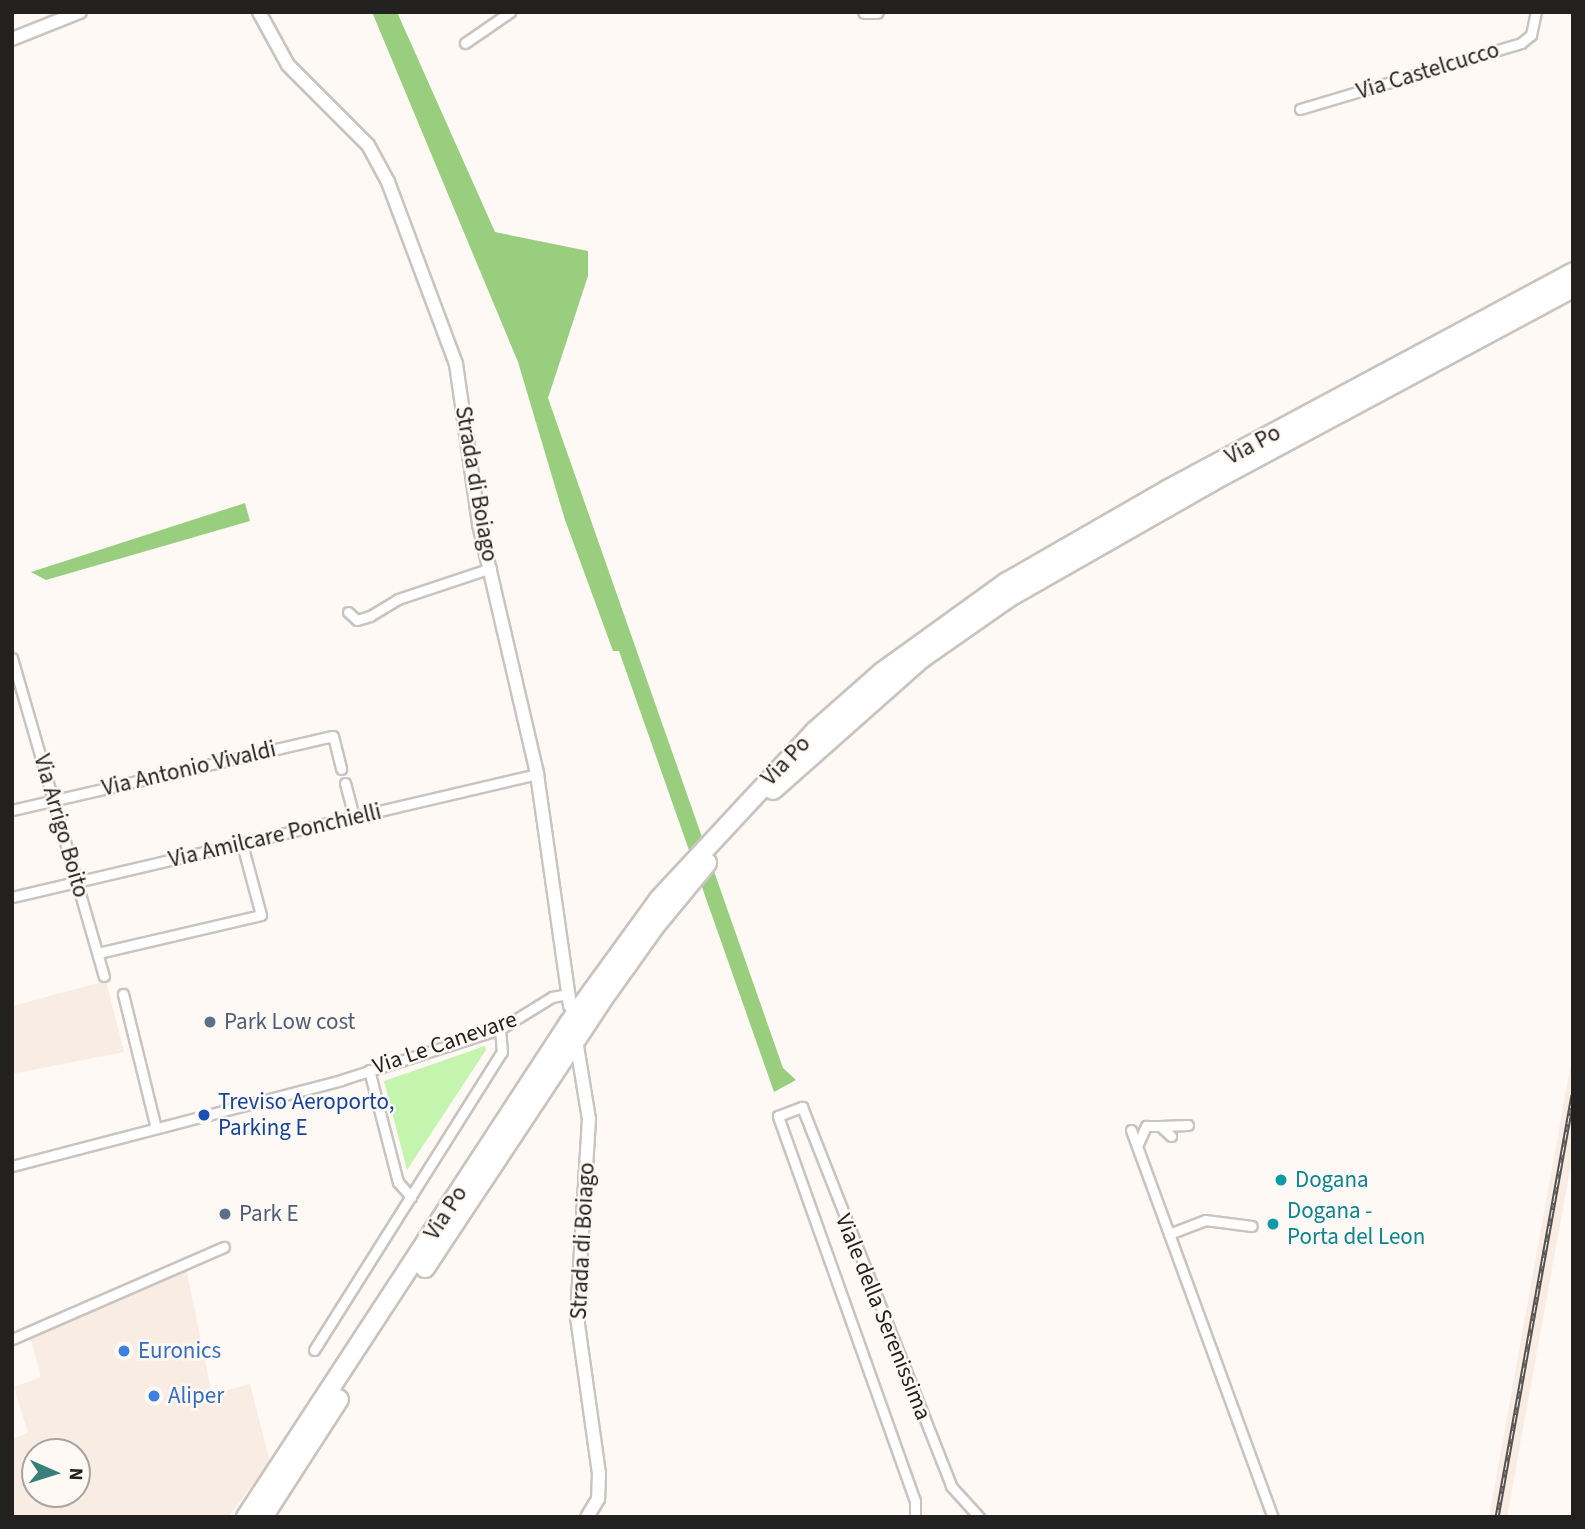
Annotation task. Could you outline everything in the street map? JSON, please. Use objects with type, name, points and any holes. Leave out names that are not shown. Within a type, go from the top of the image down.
[{"type":"highway","name":"Via Po","points":[[263,1517],[284,1471],[569,1023],[659,899],[815,731],[882,672],[1007,582],[1167,490],[1573,272]]},
{"type":"highway","name":"Via Po","points":[[246,1517],[284,1471],[654,926],[773,790],[833,734],[921,659],[1008,598],[1211,482],[1573,288]]},
{"type":"highway","points":[[234,1517],[284,1471]]},
{"type":"highway","points":[[273,1517],[284,1471]]},
{"type":"street","points":[[12,39],[80,12]]},
{"type":"street","name":"Strada di Boiago","points":[[259,12],[288,65],[368,145],[388,182],[456,364],[479,524],[537,774],[569,1000]]},
{"type":"street","points":[[464,43],[510,12]]},
{"type":"street","points":[[865,12],[877,12]]},
{"type":"street","name":"Via Castelcucco","points":[[1300,109],[1521,43],[1531,35],[1536,12]]},
{"type":"street","points":[[348,612],[357,620],[370,617],[398,599],[491,569]]},
{"type":"street","name":"Via Arrigo Boito","points":[[12,658],[104,975]]},
{"type":"street","name":"Via Antonio Vivaldi","points":[[12,810],[333,736],[341,769]]},
{"type":"street","name":"Via Amilcare Ponchielli","points":[[12,897],[537,774]]},
{"type":"street","points":[[345,783],[354,817]]},
{"type":"street","points":[[98,953],[261,915],[242,844]]},
{"type":"street","points":[[123,994],[156,1128]]},
{"type":"street","name":"Via Le Canevare","points":[[12,1166],[369,1070],[500,1029],[552,997],[569,1000]]},
{"type":"street","points":[[314,1350],[502,1052],[500,1029]]},
{"type":"street","name":"Strada di Boiago","points":[[577,1046],[589,1126],[577,1317],[599,1473],[598,1499],[587,1517]]},
{"type":"street","points":[[369,1070],[398,1182],[411,1197]]},
{"type":"street","name":"Viale della Serenissima","points":[[915,1517],[915,1500],[778,1116],[802,1107],[951,1486],[979,1517]]},
{"type":"street","points":[[1160,1125],[1171,1136]]},
{"type":"street","points":[[1137,1146],[1146,1126],[1188,1125]]},
{"type":"street","points":[[1131,1130],[1273,1517]]},
{"type":"street","points":[[1169,1234],[1205,1220],[1252,1226]]},
{"type":"street","points":[[12,1339],[224,1247]]},
{"type":"shaded area","points":[[106,981],[124,1052],[12,1074],[12,1006]]},
{"type":"shaded area","points":[[1573,1052],[1573,1153],[1507,1517],[1489,1517]]},
{"type":"shaded area","points":[[186,1268],[212,1394],[250,1384],[270,1462],[228,1517],[12,1517],[12,1439],[28,1433],[14,1387],[41,1377],[30,1335]]},
{"type":"green space","points":[[372,12],[397,12],[495,232],[588,251],[588,276],[548,398],[783,1068],[796,1080],[774,1092],[619,651],[613,651],[565,520],[518,362]]},
{"type":"green space","points":[[245,503],[250,521],[46,580],[31,572]]},
{"type":"green space","points":[[485,1046],[486,1050],[407,1170],[384,1081]]},
{"type":"railway","points":[[1497,1517],[1573,1095]]},
{"type":"place","name":"Park Low cost","points":[[210,1022]]},
{"type":"place","name":"Treviso Aeroporto, Parking E","points":[[204,1115]]},
{"type":"place","name":"Dogana","points":[[1281,1180]]},
{"type":"place","name":"Park E","points":[[225,1214]]},
{"type":"place","name":"Dogana - Porta del Leon","points":[[1273,1224]]},
{"type":"place","name":"Euronics","points":[[124,1351]]},
{"type":"place","name":"Aliper","points":[[154,1396]]}]
